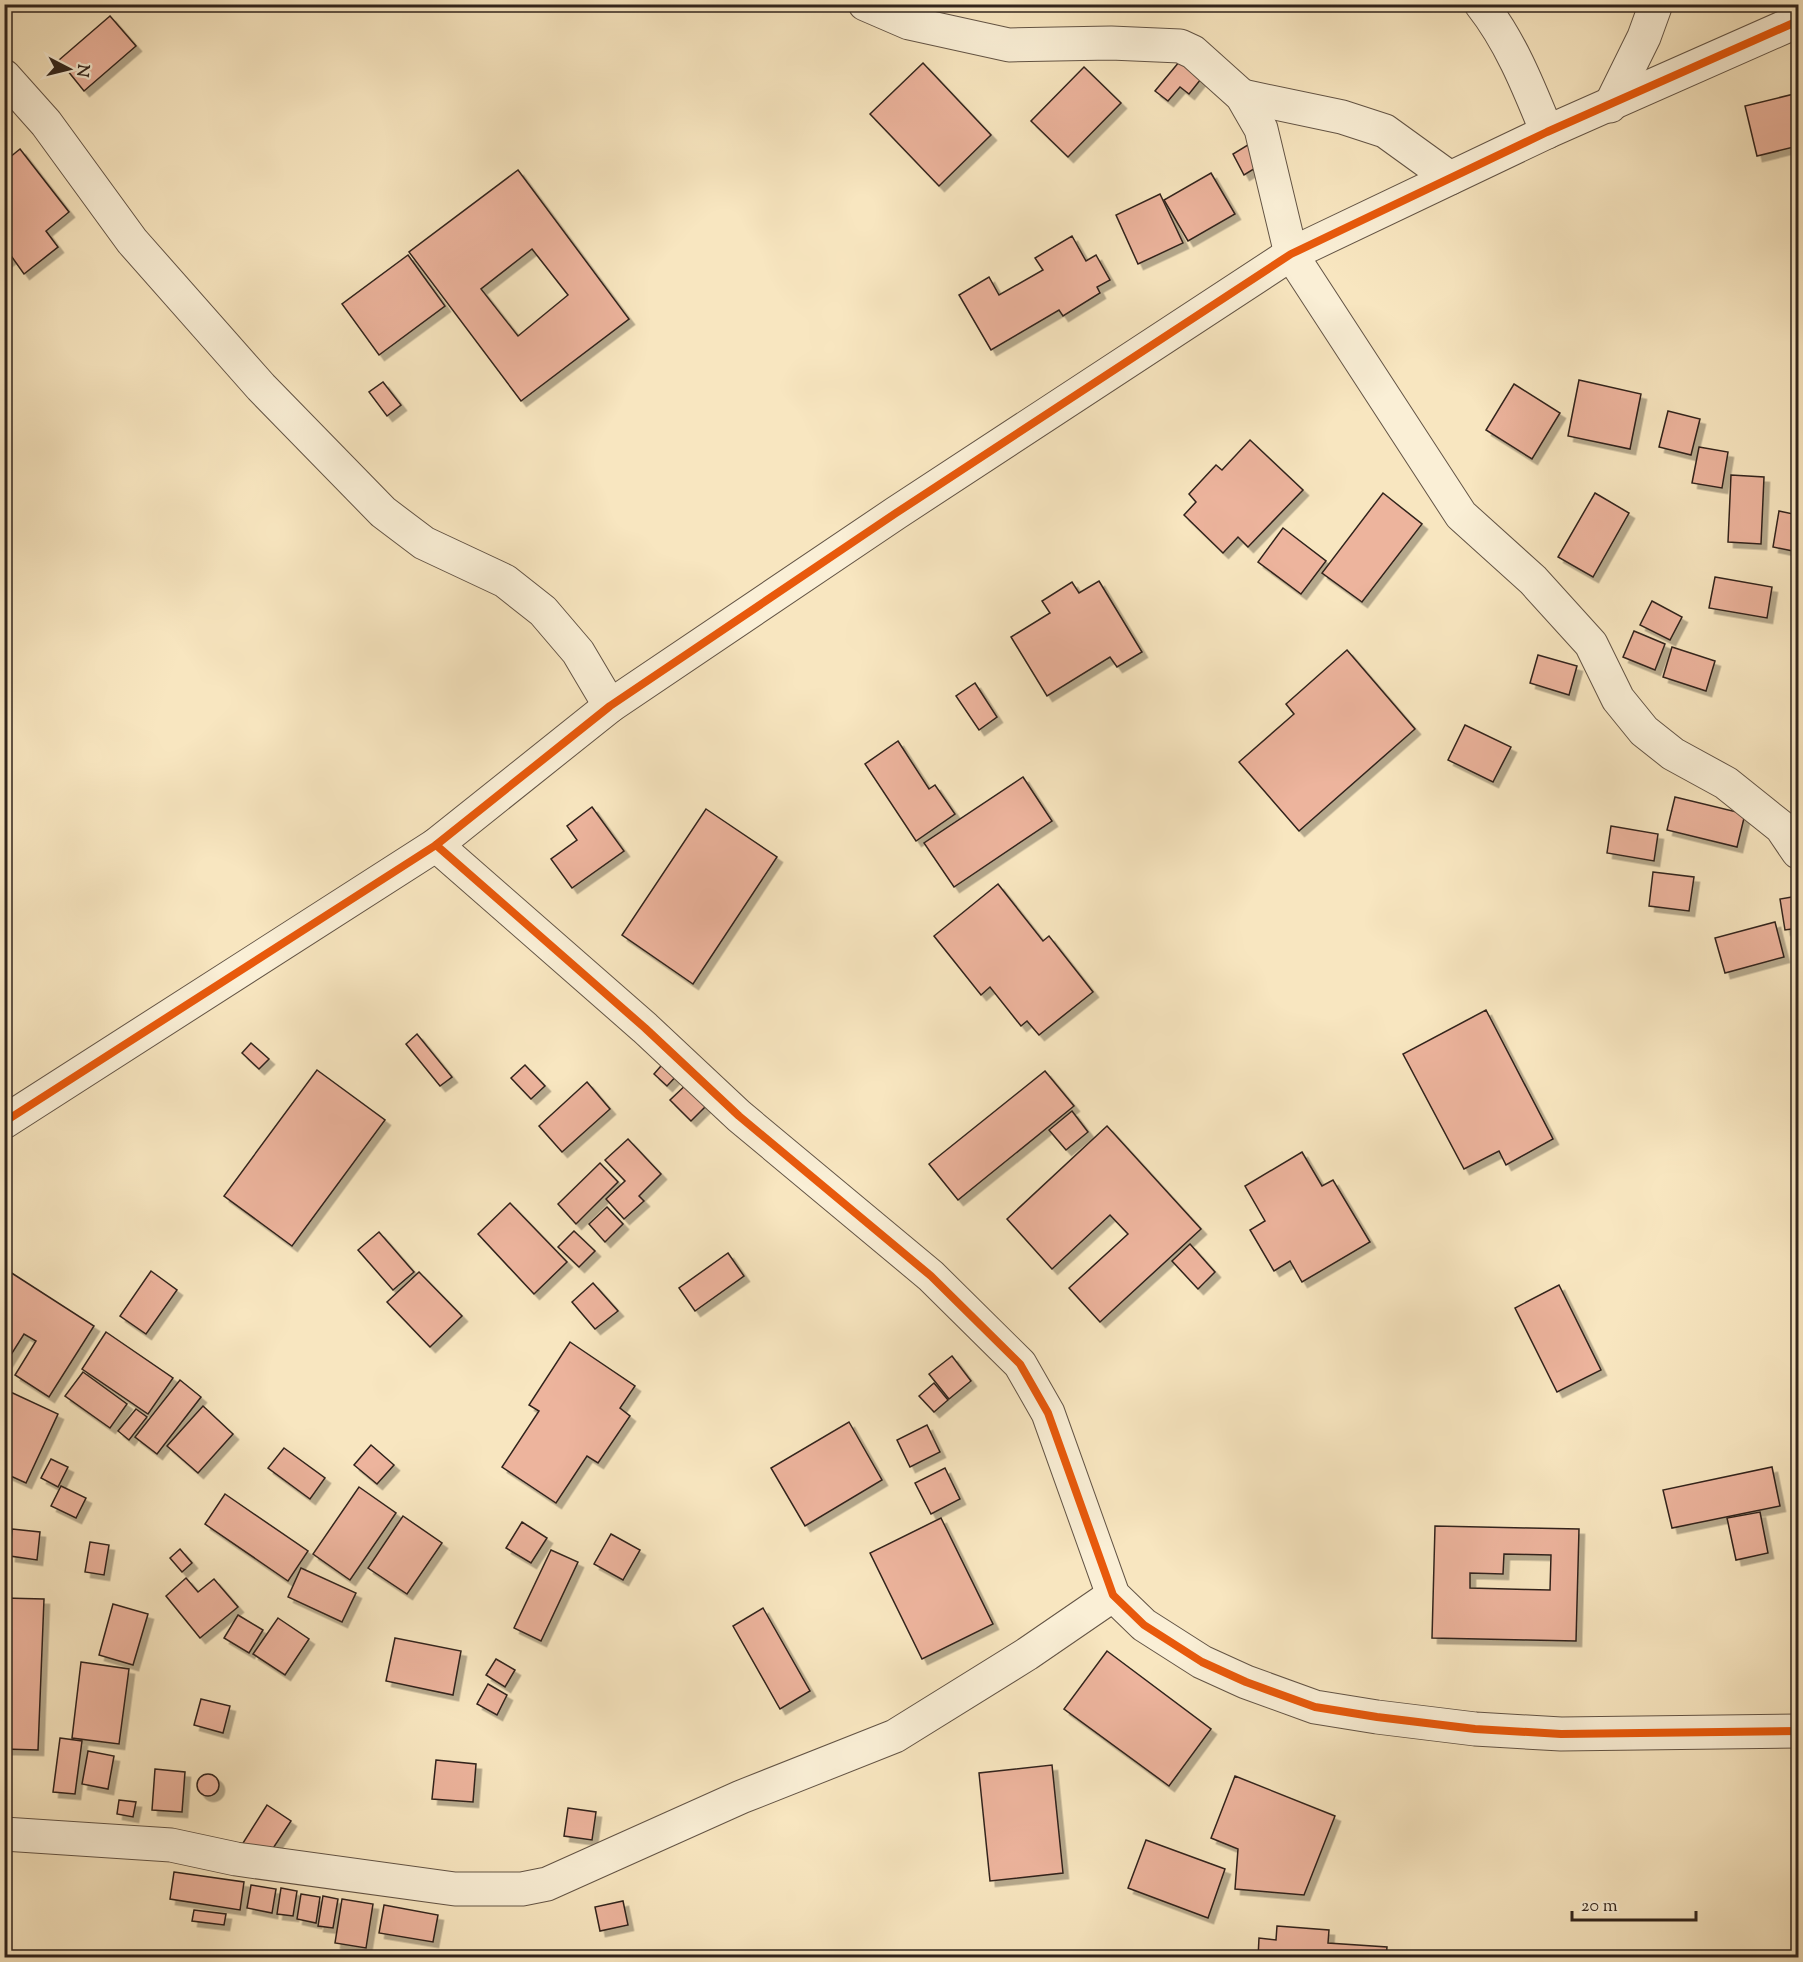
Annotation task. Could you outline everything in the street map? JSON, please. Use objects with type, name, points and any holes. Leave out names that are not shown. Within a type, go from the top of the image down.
[{"type":"street","points":[[865,4],[909,23],[1009,45],[1112,43],[1180,46],[1193,52],[1242,96],[1261,129],[1291,254],[1461,514],[1533,580],[1591,644],[1618,699],[1644,731],[1673,754],[1726,783],[1781,827],[1798,852]]},
{"type":"street","points":[[1481,4],[1518,64],[1547,132]]},
{"type":"street","points":[[1610,106],[1656,4]]},
{"type":"street","points":[[5,1122],[436,845],[610,706],[896,513],[1291,254],[1547,132],[1798,21]]},
{"type":"street","points":[[4,76],[46,123],[132,241],[261,387],[383,512],[424,543],[505,581],[543,611],[578,652],[610,706]]},
{"type":"street","points":[[1242,96],[1342,117],[1385,131],[1450,178]]},
{"type":"street","points":[[436,845],[645,1028],[739,1116],[931,1276],[1020,1364],[1048,1413],[1113,1595],[1144,1625],[1202,1662],[1246,1682],[1315,1707],[1475,1729],[1561,1734],[1798,1731]]},
{"type":"street","points":[[4,1834],[171,1845],[237,1858],[454,1889],[522,1889],[547,1884],[741,1797],[895,1736],[1027,1654],[1113,1595]]},
{"type":"building","points":[[110,16],[136,46],[84,91],[59,60]]},
{"type":"building","points":[[1184,56],[1205,74],[1189,94],[1180,87],[1168,101],[1155,91]]},
{"type":"building","points":[[923,63],[991,135],[939,186],[870,114]]},
{"type":"building","points":[[1084,67],[1121,103],[1068,157],[1031,121]]},
{"type":"building","points":[[1798,93],[1798,146],[1757,156],[1745,106]]},
{"type":"building","points":[[1251,143],[1262,164],[1244,175],[1233,154]]},
{"type":"building","points":[[20,149],[69,212],[46,231],[58,247],[24,274],[12,257],[4,263],[4,162]]},
{"type":"building","points":[[518,170],[629,319],[521,401],[409,252]],"holes":[[[532,249],[568,295],[518,336],[481,289]]]},
{"type":"building","points":[[1211,173],[1235,214],[1188,241],[1164,200]]},
{"type":"building","points":[[1160,194],[1183,243],[1138,264],[1116,215]]},
{"type":"building","points":[[1072,236],[1086,261],[1096,255],[1110,280],[1097,287],[1100,293],[1063,316],[1059,310],[991,350],[959,295],[989,277],[999,295],[1043,270],[1035,258]]},
{"type":"building","points":[[408,255],[445,306],[379,355],[342,304]]},
{"type":"building","points":[[1579,380],[1641,394],[1630,449],[1568,436]]},
{"type":"building","points":[[383,382],[401,405],[387,416],[369,392]]},
{"type":"building","points":[[1514,384],[1560,413],[1532,459],[1486,430]]},
{"type":"building","points":[[1668,411],[1700,419],[1691,455],[1659,447]]},
{"type":"building","points":[[1250,440],[1303,490],[1248,547],[1238,537],[1223,553],[1184,515],[1196,502],[1189,494],[1216,465],[1222,470]]},
{"type":"building","points":[[1699,447],[1728,452],[1722,488],[1692,483]]},
{"type":"building","points":[[1731,475],[1764,477],[1761,544],[1728,542]]},
{"type":"building","points":[[1383,493],[1422,524],[1362,602],[1322,573]]},
{"type":"building","points":[[1595,493],[1629,513],[1593,577],[1558,557]]},
{"type":"building","points":[[1779,511],[1798,515],[1798,552],[1773,547]]},
{"type":"building","points":[[1283,528],[1326,561],[1301,594],[1258,562]]},
{"type":"building","points":[[1715,577],[1772,587],[1767,618],[1709,608]]},
{"type":"building","points":[[1099,581],[1142,652],[1117,667],[1110,657],[1047,696],[1011,637],[1050,613],[1042,601],[1072,582],[1079,593]]},
{"type":"building","points":[[1652,601],[1682,617],[1670,640],[1640,625]]},
{"type":"building","points":[[1634,631],[1665,644],[1655,670],[1623,657]]},
{"type":"building","points":[[1672,647],[1715,661],[1706,691],[1663,677]]},
{"type":"building","points":[[1347,650],[1415,729],[1299,831],[1239,762],[1294,714],[1286,704]]},
{"type":"building","points":[[1538,655],[1577,666],[1569,695],[1530,683]]},
{"type":"building","points":[[975,683],[997,717],[979,730],[956,696]]},
{"type":"building","points":[[1465,725],[1511,747],[1493,782],[1448,760]]},
{"type":"building","points":[[898,741],[929,789],[935,785],[955,814],[916,841],[865,764]]},
{"type":"building","points":[[1023,777],[1052,821],[954,887],[924,843]]},
{"type":"building","points":[[1675,797],[1745,814],[1737,847],[1667,830]]},
{"type":"building","points":[[592,807],[624,851],[572,888],[551,859],[577,840],[567,826]]},
{"type":"building","points":[[706,809],[777,857],[693,984],[622,935]]},
{"type":"building","points":[[1611,826],[1658,834],[1654,861],[1607,853]]},
{"type":"building","points":[[1653,872],[1694,877],[1689,911],[1649,906]]},
{"type":"building","points":[[998,884],[1043,941],[1049,936],[1093,992],[1039,1035],[1027,1021],[1021,1026],[990,987],[981,995],[934,936]]},
{"type":"building","points":[[1798,896],[1798,928],[1785,930],[1780,899]]},
{"type":"building","points":[[1775,922],[1784,957],[1725,973],[1715,938]]},
{"type":"building","points":[[1486,1010],[1553,1139],[1506,1165],[1499,1151],[1464,1169],[1403,1054]]},
{"type":"building","points":[[417,1034],[452,1077],[440,1086],[406,1044]]},
{"type":"building","points":[[251,1043],[269,1059],[259,1069],[242,1053]]},
{"type":"building","points":[[667,1059],[680,1072],[667,1086],[654,1074]]},
{"type":"building","points":[[525,1065],[545,1086],[531,1099],[511,1078]]},
{"type":"building","points":[[317,1070],[385,1120],[292,1246],[224,1196]]},
{"type":"building","points":[[1045,1071],[1074,1106],[958,1200],[929,1164]]},
{"type":"building","points":[[690,1081],[711,1101],[691,1121],[670,1100]]},
{"type":"building","points":[[587,1082],[610,1109],[562,1152],[539,1126]]},
{"type":"building","points":[[1072,1111],[1088,1132],[1066,1150],[1049,1130]]},
{"type":"building","points":[[1107,1126],[1201,1229],[1100,1322],[1069,1288],[1128,1234],[1110,1215],[1052,1269],[1007,1219]]},
{"type":"building","points":[[628,1139],[661,1174],[639,1196],[644,1201],[624,1219],[606,1199],[625,1181],[605,1160]]},
{"type":"building","points":[[1302,1152],[1322,1186],[1333,1180],[1370,1242],[1302,1282],[1290,1261],[1274,1271],[1250,1230],[1265,1221],[1245,1186]]},
{"type":"building","points":[[600,1163],[618,1182],[576,1224],[558,1204]]},
{"type":"building","points":[[510,1203],[567,1262],[534,1294],[478,1234]]},
{"type":"building","points":[[607,1207],[623,1224],[605,1242],[589,1224]]},
{"type":"building","points":[[574,1231],[595,1251],[579,1267],[558,1247]]},
{"type":"building","points":[[379,1232],[414,1272],[393,1290],[358,1250]]},
{"type":"building","points":[[1190,1244],[1215,1272],[1198,1289],[1172,1261]]},
{"type":"building","points":[[728,1253],[744,1276],[695,1311],[679,1288]]},
{"type":"building","points":[[7,1270],[94,1326],[49,1397],[15,1375],[36,1341],[24,1334],[4,1366],[4,1275]]},
{"type":"building","points":[[151,1271],[177,1290],[146,1334],[120,1316]]},
{"type":"building","points":[[419,1272],[462,1316],[430,1347],[387,1302]]},
{"type":"building","points":[[593,1283],[618,1311],[595,1329],[572,1302]]},
{"type":"building","points":[[1559,1285],[1601,1370],[1557,1392],[1515,1308]]},
{"type":"building","points":[[106,1332],[173,1378],[148,1414],[82,1369]]},
{"type":"building","points":[[570,1342],[635,1386],[620,1408],[630,1416],[598,1463],[587,1456],[556,1503],[502,1467],[539,1411],[529,1405]]},
{"type":"building","points":[[952,1356],[971,1381],[949,1399],[929,1374]]},
{"type":"building","points":[[83,1372],[127,1404],[110,1428],[65,1396]]},
{"type":"building","points":[[180,1380],[201,1397],[157,1454],[135,1437]]},
{"type":"building","points":[[934,1383],[948,1400],[934,1412],[919,1396]]},
{"type":"building","points":[[4,1389],[58,1414],[26,1483],[4,1473]]},
{"type":"building","points":[[203,1406],[233,1434],[198,1473],[167,1446]]},
{"type":"building","points":[[136,1409],[147,1417],[129,1440],[118,1431]]},
{"type":"building","points":[[849,1422],[882,1480],[805,1526],[771,1468]]},
{"type":"building","points":[[927,1425],[940,1452],[910,1467],[897,1440]]},
{"type":"building","points":[[371,1445],[394,1465],[377,1484],[354,1465]]},
{"type":"building","points":[[284,1448],[325,1478],[310,1499],[268,1468]]},
{"type":"building","points":[[51,1459],[68,1467],[58,1487],[41,1478]]},
{"type":"building","points":[[1772,1467],[1780,1506],[1672,1528],[1663,1490]]},
{"type":"building","points":[[945,1468],[960,1499],[931,1514],[915,1483]]},
{"type":"building","points":[[61,1486],[86,1498],[76,1518],[51,1506]]},
{"type":"building","points":[[359,1487],[396,1513],[350,1580],[313,1554]]},
{"type":"building","points":[[225,1494],[308,1551],[288,1581],[205,1524]]},
{"type":"building","points":[[1760,1512],[1768,1553],[1736,1560],[1727,1518]]},
{"type":"building","points":[[403,1516],[442,1543],[407,1594],[368,1568]]},
{"type":"building","points":[[941,1518],[993,1624],[922,1659],[870,1553]]},
{"type":"building","points":[[522,1522],[547,1538],[531,1563],[506,1548]]},
{"type":"building","points":[[1435,1526],[1579,1529],[1576,1641],[1432,1638]],"holes":[[[1504,1554],[1551,1555],[1550,1590],[1470,1588],[1470,1573],[1503,1574]]]},
{"type":"building","points":[[12,1529],[40,1532],[37,1560],[10,1556]]},
{"type":"building","points":[[611,1534],[640,1550],[623,1580],[594,1564]]},
{"type":"building","points":[[90,1542],[109,1545],[104,1575],[85,1572]]},
{"type":"building","points":[[180,1549],[192,1563],[182,1572],[170,1558]]},
{"type":"building","points":[[551,1550],[578,1562],[541,1641],[514,1628]]},
{"type":"building","points":[[301,1568],[356,1593],[342,1622],[288,1597]]},
{"type":"building","points":[[186,1578],[198,1592],[214,1579],[238,1607],[200,1638],[166,1596]]},
{"type":"building","points":[[4,1598],[44,1599],[38,1750],[4,1749],[9,1619],[4,1619]]},
{"type":"building","points":[[113,1604],[148,1614],[133,1665],[99,1655]]},
{"type":"building","points":[[763,1608],[810,1691],[780,1709],[733,1626]]},
{"type":"building","points":[[238,1615],[263,1630],[249,1653],[224,1638]]},
{"type":"building","points":[[278,1618],[309,1639],[285,1675],[253,1654]]},
{"type":"building","points":[[395,1638],[461,1651],[453,1695],[386,1681]]},
{"type":"building","points":[[1107,1651],[1211,1729],[1169,1786],[1064,1709]]},
{"type":"building","points":[[496,1659],[515,1670],[505,1687],[486,1675]]},
{"type":"building","points":[[81,1662],[129,1669],[119,1744],[72,1738]]},
{"type":"building","points":[[488,1684],[507,1695],[497,1715],[477,1704]]},
{"type":"building","points":[[201,1699],[230,1706],[223,1733],[194,1725]]},
{"type":"building","points":[[60,1738],[82,1741],[75,1794],[53,1792]]},
{"type":"building","points":[[88,1751],[114,1756],[108,1789],[82,1784]]},
{"type":"building","points":[[436,1760],[476,1764],[473,1802],[432,1799]]},
{"type":"building","points":[[1052,1765],[1063,1873],[990,1881],[979,1773]]},
{"type":"building","points":[[155,1769],[185,1772],[182,1812],[152,1810]]},
{"type":"building","points":[[208,1774],[216,1777],[219,1785],[216,1793],[208,1796],[200,1793],[197,1785],[200,1777]]},
{"type":"building","points":[[1235,1776],[1335,1816],[1304,1895],[1235,1889],[1238,1849],[1211,1838]]},
{"type":"building","points":[[119,1800],[136,1802],[133,1817],[117,1814]]},
{"type":"building","points":[[267,1805],[291,1821],[266,1859],[243,1843]]},
{"type":"building","points":[[568,1808],[596,1812],[592,1840],[564,1836]]},
{"type":"building","points":[[1146,1840],[1225,1869],[1208,1918],[1128,1888]]},
{"type":"building","points":[[174,1872],[244,1882],[240,1910],[170,1899]]},
{"type":"building","points":[[251,1885],[276,1889],[272,1913],[247,1908]]},
{"type":"building","points":[[281,1888],[297,1891],[293,1916],[277,1914]]},
{"type":"building","points":[[301,1894],[320,1897],[316,1923],[297,1919]]},
{"type":"building","points":[[323,1896],[338,1899],[333,1928],[318,1926]]},
{"type":"building","points":[[342,1899],[373,1904],[366,1948],[335,1943]]},
{"type":"building","points":[[623,1901],[628,1925],[600,1931],[595,1907]]},
{"type":"building","points":[[384,1905],[438,1915],[433,1942],[379,1933]]},
{"type":"building","points":[[194,1910],[226,1914],[224,1925],[192,1921]]},
{"type":"building","points":[[1277,1926],[1329,1930],[1328,1943],[1387,1947],[1386,1958],[1258,1958],[1259,1938],[1276,1940]]},
{"type":"cycle path","points":[[4,1122],[436,845],[610,706],[896,513],[1291,254],[1547,132],[1798,21]]},
{"type":"cycle path","points":[[436,845],[645,1028],[739,1116],[931,1276],[1020,1364],[1048,1413],[1113,1595],[1144,1625],[1202,1662],[1246,1682],[1315,1707],[1475,1729],[1561,1734],[1798,1731]]}]
